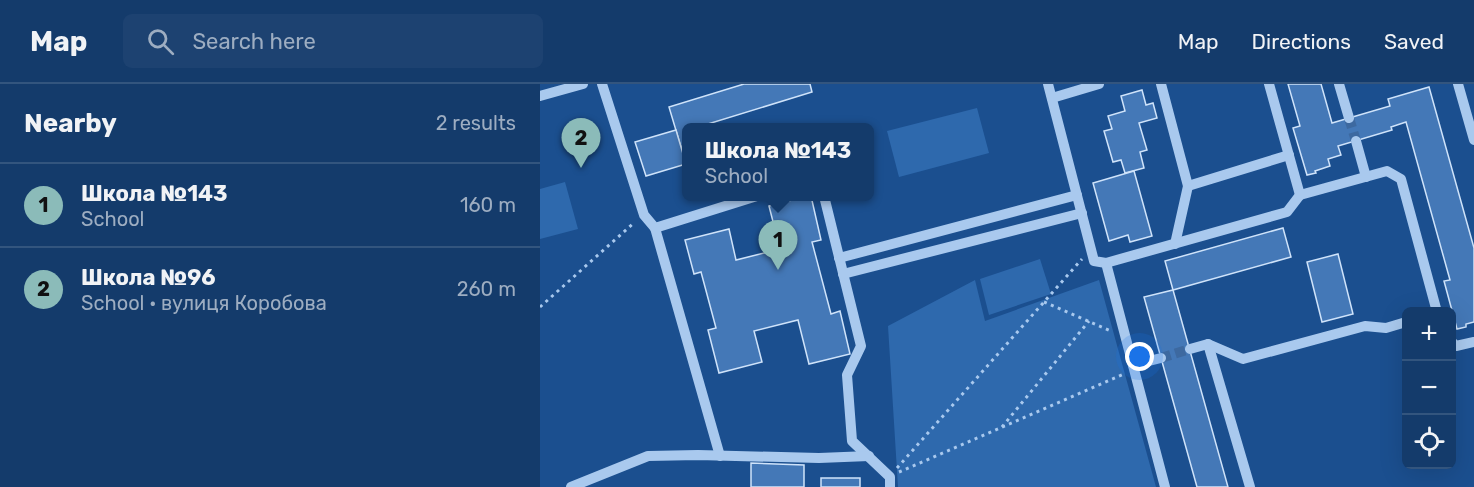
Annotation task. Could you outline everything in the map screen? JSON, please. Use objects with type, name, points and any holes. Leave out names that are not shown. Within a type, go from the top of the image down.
[{"type":"street","points":[[540,96],[583,84]]},
{"type":"street","points":[[602,84],[644,215],[655,228],[720,456]]},
{"type":"street","points":[[1048,84],[1094,261],[1106,263],[1287,212],[1300,195],[1387,171],[1401,179],[1436,307]]},
{"type":"street","points":[[1052,98],[1100,84]]},
{"type":"street","points":[[1161,84],[1188,186],[1175,244]]},
{"type":"street","points":[[1269,84],[1300,195]]},
{"type":"street","points":[[1339,84],[1349,118]]},
{"type":"street","points":[[1458,84],[1474,140]]},
{"type":"street","points":[[1356,141],[1366,177]]},
{"type":"street","points":[[1188,186],[1289,155]]},
{"type":"street","points":[[839,258],[1077,195]]},
{"type":"street","points":[[655,228],[741,201]]},
{"type":"street","points":[[825,201],[861,346],[847,375],[852,441],[869,456],[890,482]]},
{"type":"street","points":[[843,274],[1082,213]]},
{"type":"street","points":[[1106,263],[1165,487]]},
{"type":"street","points":[[1190,350],[1208,344],[1243,359],[1365,326],[1386,328],[1402,323]]},
{"type":"street","points":[[1456,346],[1474,342]]},
{"type":"street","points":[[1208,344],[1250,487]]},
{"type":"street","points":[[1133,368],[1161,358]]},
{"type":"street","points":[[571,487],[648,456],[819,458],[869,456]]},
{"type":"path","points":[[540,307],[644,215]]},
{"type":"path","points":[[890,482],[1091,249]]},
{"type":"path","points":[[1044,302],[1125,338]]},
{"type":"path","points":[[1001,428],[1089,321]]},
{"type":"path","points":[[890,482],[1133,368]]},
{"type":"shaded area","points":[[977,108],[989,153],[899,177],[887,131]]},
{"type":"shaded area","points":[[565,182],[578,229],[540,239],[540,189]]},
{"type":"shaded area","points":[[1040,259],[1051,294],[989,315],[980,279]]},
{"type":"shaded area","points":[[975,280],[985,321],[1099,280],[1156,487],[898,487],[888,326]]},
{"type":"building","points":[[744,84],[810,84],[812,92],[711,123],[682,123],[682,151],[669,107]]},
{"type":"building","points":[[1288,84],[1321,84],[1332,123],[1390,106],[1388,99],[1429,87],[1474,248],[1474,322],[1457,329],[1456,307],[1451,307],[1444,281],[1450,280],[1406,122],[1391,127],[1392,130],[1338,146],[1341,155],[1328,159],[1330,166],[1307,175],[1293,128],[1300,126]]},
{"type":"building","points":[[1142,90],[1146,105],[1153,103],[1157,118],[1139,123],[1147,150],[1140,152],[1144,168],[1125,173],[1121,160],[1113,162],[1104,131],[1112,129],[1108,116],[1125,111],[1121,96]]},
{"type":"building","points":[[676,130],[682,150],[682,165],[646,176],[635,142]]},
{"type":"building","points":[[1134,171],[1152,236],[1130,242],[1128,235],[1109,241],[1093,183]]},
{"type":"building","points":[[788,201],[812,201],[821,240],[812,242],[831,314],[840,311],[850,354],[809,364],[798,320],[754,331],[762,362],[719,373],[708,330],[716,328],[701,272],[694,274],[685,240],[729,229],[736,260],[780,249],[769,206]]},
{"type":"building","points":[[1283,228],[1291,257],[1173,290],[1165,261]]},
{"type":"building","points":[[1338,254],[1353,314],[1322,322],[1307,262]]},
{"type":"building","points":[[1173,290],[1228,487],[1197,487],[1144,297]]},
{"type":"building","points":[[751,463],[804,465],[804,487],[751,487]]},
{"type":"building","points":[[821,478],[860,478],[860,487],[821,487]]},
{"type":"tunnel","points":[[1349,118],[1356,141]]},
{"type":"tunnel","points":[[1161,358],[1190,349]]},
{"type":"place","name":"Школа №96","points":[[581,168]]},
{"type":"place","name":"Школа №143","points":[[778,270]]}]
